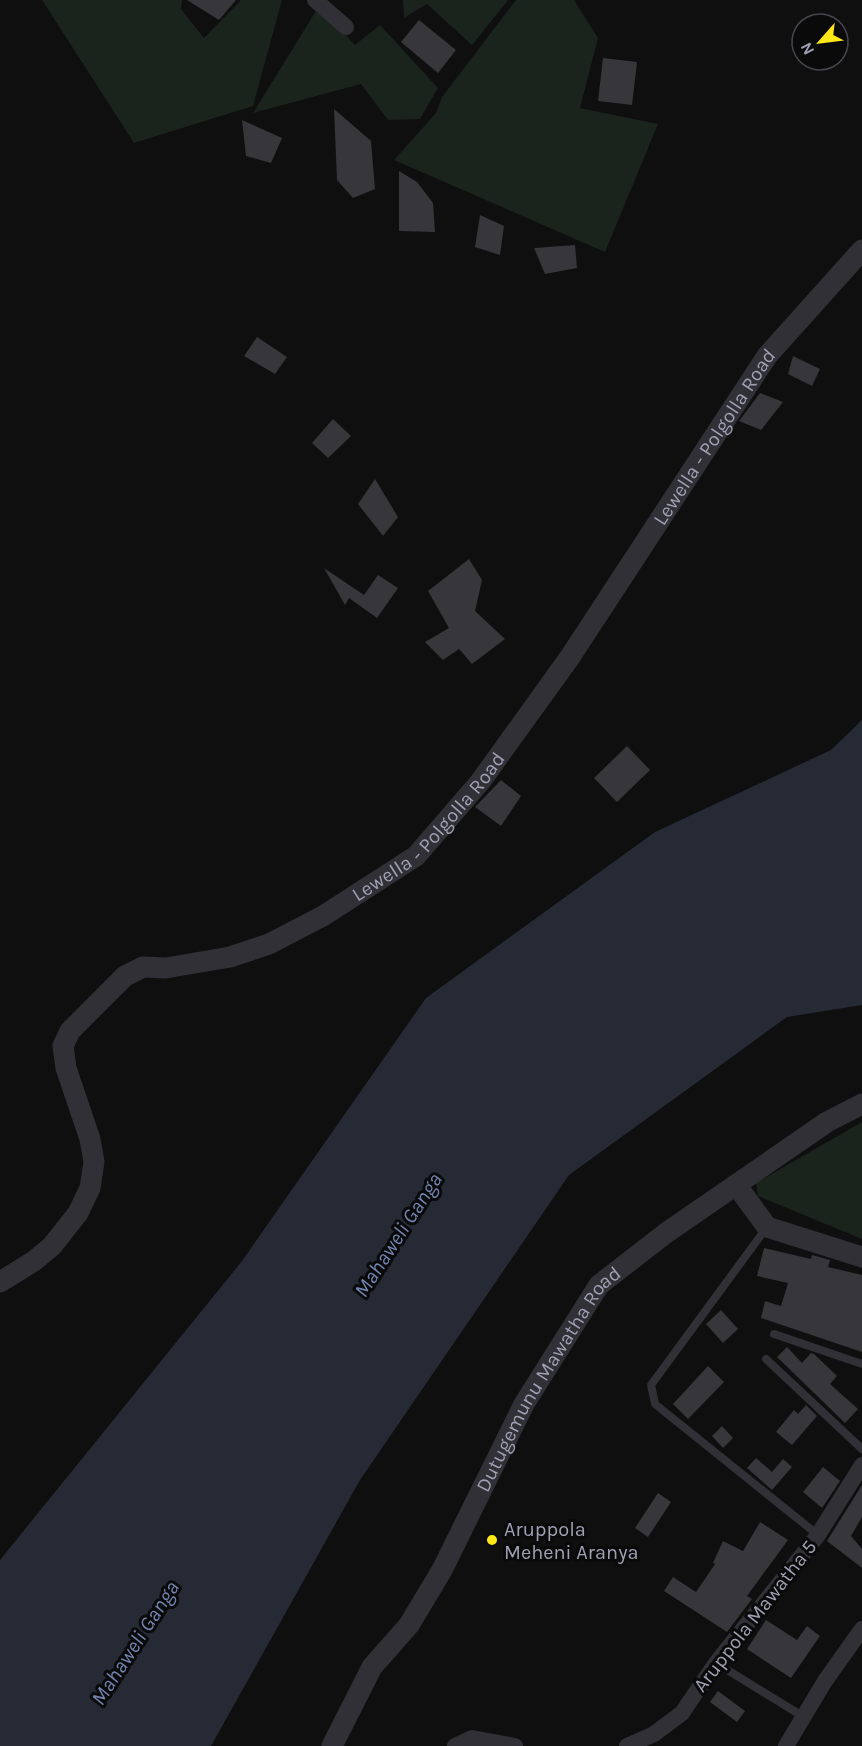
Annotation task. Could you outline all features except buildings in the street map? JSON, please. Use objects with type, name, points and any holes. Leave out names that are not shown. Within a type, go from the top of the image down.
[{"type":"street","points":[[315,0],[346,27]]},
{"type":"street","name":"Lewella - Polgolla Road","points":[[0,1282],[34,1261],[52,1246],[78,1213],[90,1188],[94,1162],[90,1139],[66,1068],[63,1046],[70,1031],[125,976],[143,967],[166,968],[230,957],[269,944],[323,916],[416,856],[480,782],[557,675],[767,356],[862,250]]},
{"type":"street","name":"Dutugemunu Mawatha Road","points":[[332,1746],[372,1667],[409,1624],[442,1570],[524,1404],[599,1285],[666,1233],[737,1186],[826,1122],[862,1104]]},
{"type":"street","points":[[737,1186],[766,1227],[862,1257]]},
{"type":"street","name":"Aruppola Mawatha 5","points":[[627,1746],[654,1734],[682,1713],[716,1663],[818,1535],[862,1465]]},
{"type":"street","points":[[786,1746],[862,1629]]},
{"type":"street","points":[[455,1746],[472,1738],[515,1746]]},
{"type":"lane","points":[[766,1227],[651,1386],[655,1404],[818,1535]]},
{"type":"lane","points":[[774,1334],[862,1364]]},
{"type":"lane","points":[[766,1359],[862,1449]]},
{"type":"lane","points":[[716,1663],[804,1717]]},
{"type":"shaded area","points":[[42,0],[182,0],[181,9],[204,38],[241,0],[282,0],[253,106],[134,143]]},
{"type":"shaded area","points":[[403,0],[508,0],[472,45],[427,4],[404,18]]},
{"type":"shaded area","points":[[516,0],[574,0],[598,38],[580,108],[658,124],[605,252],[394,160],[436,113],[442,97]]},
{"type":"shaded area","points":[[319,6],[355,45],[380,25],[438,88],[420,119],[388,120],[361,84],[253,113]]},
{"type":"shaded area","points":[[862,1122],[862,1239],[758,1196],[756,1183]]},
{"type":"water","name":"Mahaweli Ganga","points":[[862,720],[862,1005],[787,1017],[569,1175],[360,1480],[211,1746],[0,1746],[0,1560],[242,1261],[426,998],[655,832],[831,750]]},
{"type":"place","name":"Aruppola Meheni Aranya","points":[[492,1540]]}]
